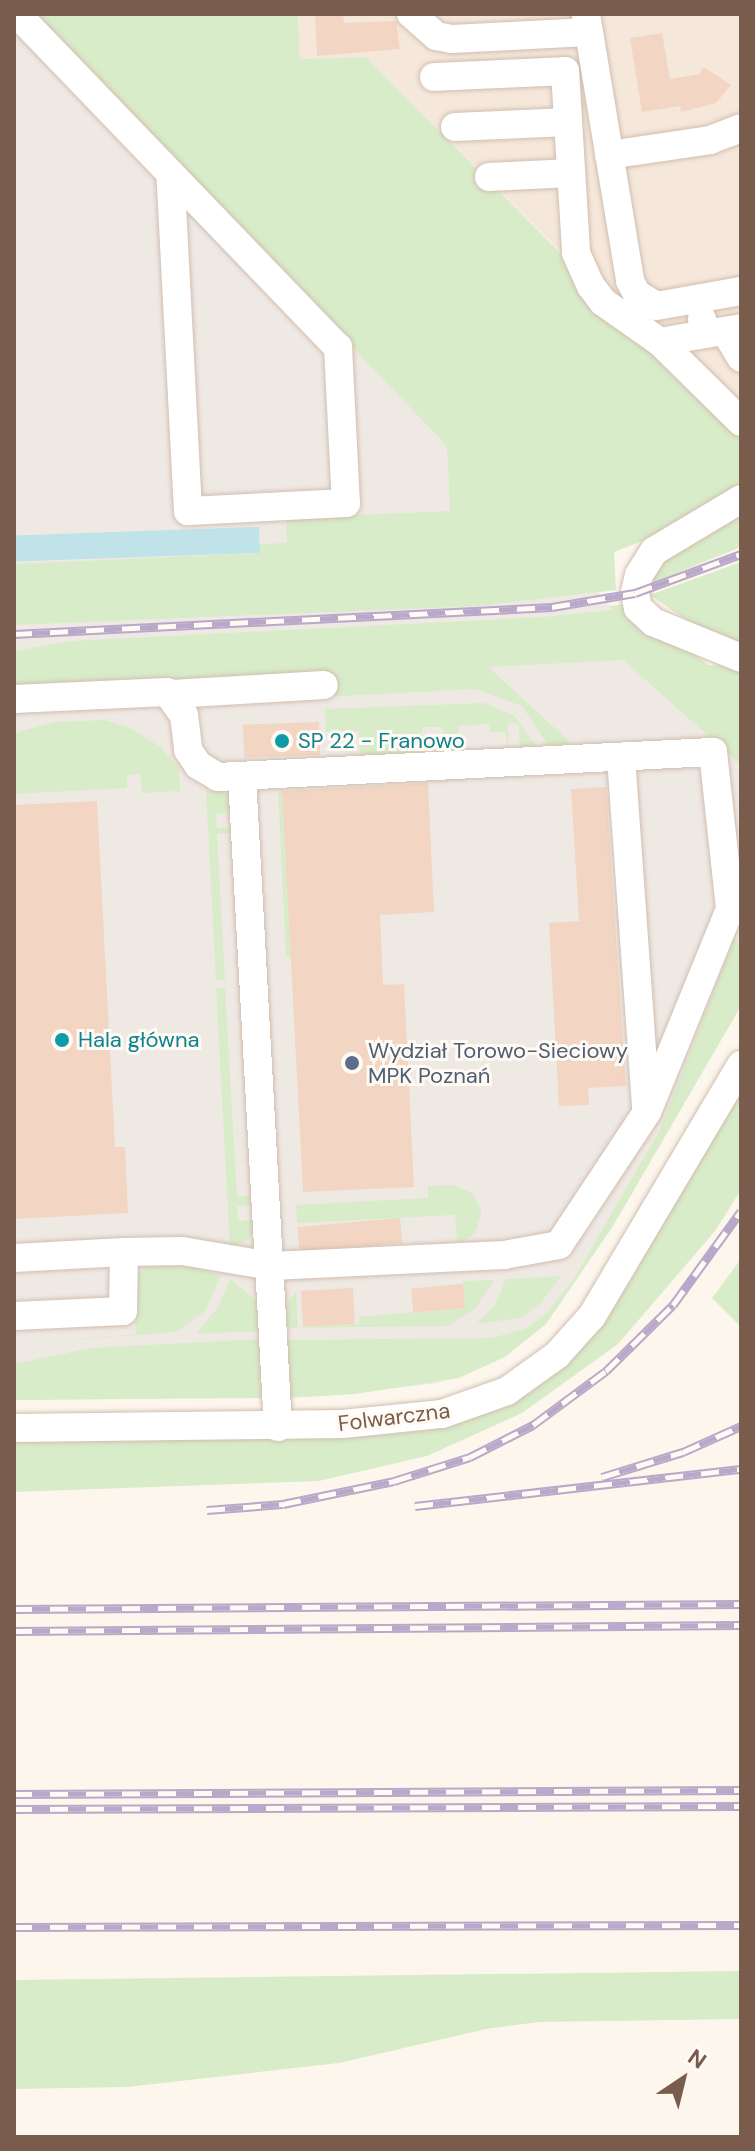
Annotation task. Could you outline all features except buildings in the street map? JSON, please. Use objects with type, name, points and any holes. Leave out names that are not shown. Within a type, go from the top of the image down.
[{"type":"street","points":[[17,14],[338,347],[346,503],[188,511],[170,173]]},
{"type":"street","points":[[411,14],[436,36],[452,39],[588,23],[609,155],[637,294],[656,306],[741,291]]},
{"type":"street","points":[[434,77],[565,71],[576,253],[591,286],[603,302],[660,342],[741,422]]},
{"type":"street","points":[[455,127],[568,122]]},
{"type":"street","points":[[609,155],[710,140],[741,128]]},
{"type":"street","points":[[489,177],[571,173]]},
{"type":"street","points":[[697,299],[724,331],[741,358]]},
{"type":"street","points":[[660,342],[724,331]]},
{"type":"street","points":[[741,499],[654,551],[639,575],[635,593],[638,608],[653,622],[741,658]]},
{"type":"street","points":[[14,699],[324,685]]},
{"type":"street","points":[[14,1258],[182,1251],[271,1266],[504,1255],[559,1245],[647,1112],[730,909],[713,752],[218,777],[198,765],[188,750],[180,704],[172,694]]},
{"type":"street","points":[[621,757],[647,1112]]},
{"type":"street","points":[[242,777],[278,1427]]},
{"type":"street","name":"Folwarczna","points":[[14,1428],[278,1427],[442,1414],[488,1400],[542,1369],[599,1305],[741,1065]]},
{"type":"street","points":[[14,1316],[123,1311],[124,1252]]},
{"type":"shaded area","points":[[14,14],[572,562],[648,650],[741,735],[741,994],[556,1309],[530,1335],[438,1383],[326,1396],[14,1400]]},
{"type":"shaded area","points":[[298,14],[741,14],[741,433],[366,57],[300,59]]},
{"type":"green space","points":[[33,14],[298,14],[300,59],[366,57],[741,435],[741,491],[668,531],[614,552],[616,590],[477,606],[14,625],[14,564],[259,553],[259,544],[287,543],[286,518],[450,511],[447,446]]},
{"type":"green space","points":[[741,510],[741,547],[647,585],[661,559]]},
{"type":"green space","points":[[741,562],[741,647],[703,631],[650,595]]},
{"type":"green space","points":[[627,604],[708,665],[741,667],[741,765],[623,660],[488,667],[568,740],[569,749],[551,750],[522,706],[475,689],[324,697],[14,690],[14,651],[72,641],[543,617],[612,610],[610,606]]},
{"type":"green space","points":[[484,703],[514,715],[539,751],[520,752],[519,723],[508,723],[509,752],[505,732],[490,732],[489,724],[458,726],[459,755],[445,756],[443,727],[422,727],[423,757],[360,760],[359,731],[326,732],[325,709]]},
{"type":"green space","points":[[104,720],[129,727],[162,748],[179,769],[180,791],[142,793],[140,774],[127,775],[127,788],[14,794],[14,733],[55,722]]},
{"type":"green space","points":[[219,790],[229,796],[234,813],[216,814],[217,828],[235,827],[235,833],[217,834],[225,980],[216,980],[206,791]]},
{"type":"green space","points":[[282,790],[291,957],[286,957],[278,792]]},
{"type":"green space","points":[[734,939],[741,943],[741,1006],[613,1226],[546,1324],[505,1357],[459,1378],[355,1394],[287,1398],[284,1340],[491,1338],[527,1328],[548,1312],[574,1278],[660,1130]]},
{"type":"green space","points":[[216,988],[225,988],[237,1196],[255,1196],[255,1205],[237,1206],[238,1221],[256,1220],[253,1235],[236,1247],[230,1247]]},
{"type":"green space","points":[[741,1088],[741,1190],[715,1231],[618,1344],[522,1413],[427,1456],[319,1481],[14,1492],[14,1440],[378,1435],[445,1427],[515,1402],[563,1369],[604,1322]]},
{"type":"green space","points":[[453,1185],[472,1193],[482,1212],[475,1233],[457,1245],[455,1215],[297,1223],[296,1205],[428,1198],[428,1186]]},
{"type":"green space","points":[[741,1259],[741,1327],[712,1298]]},
{"type":"green space","points":[[146,1266],[187,1266],[221,1275],[205,1311],[176,1332],[14,1344],[136,1334],[133,1282]]},
{"type":"green space","points":[[561,1276],[539,1305],[520,1318],[476,1324],[495,1305],[506,1279]]},
{"type":"green space","points":[[230,1279],[256,1300],[261,1331],[196,1334],[218,1307]]},
{"type":"green space","points":[[494,1280],[475,1309],[448,1326],[283,1328],[283,1308],[296,1292],[298,1327],[359,1324],[359,1317],[464,1308],[463,1281]]},
{"type":"green space","points":[[262,1339],[264,1398],[14,1400],[14,1364],[90,1348]]},
{"type":"green space","points":[[741,1971],[741,2019],[539,2022],[486,2029],[339,2063],[127,2087],[14,2089],[14,1980]]},
{"type":"water","points":[[259,527],[260,553],[15,562],[14,536]]},
{"type":"railway","points":[[14,634],[552,607],[635,593],[741,554]]},
{"type":"railway","points":[[207,1510],[283,1504],[394,1481],[470,1457],[533,1425],[606,1371],[673,1305],[741,1211]]},
{"type":"railway","points":[[602,1477],[683,1452],[741,1426]]},
{"type":"railway","points":[[415,1506],[741,1469]]},
{"type":"railway","points":[[14,1609],[741,1604]]},
{"type":"railway","points":[[14,1631],[741,1625]]},
{"type":"railway","points":[[14,1794],[741,1790]]},
{"type":"railway","points":[[14,1809],[741,1806]]},
{"type":"railway","points":[[14,1927],[741,1925]]},
{"type":"place","name":"SP 22 - Franowo","points":[[282,741]]},
{"type":"place","name":"Hala główna","points":[[62,1040]]},
{"type":"place","name":"Wydział Torowo-Sieciowy MPK Poznań","points":[[352,1063]]}]
